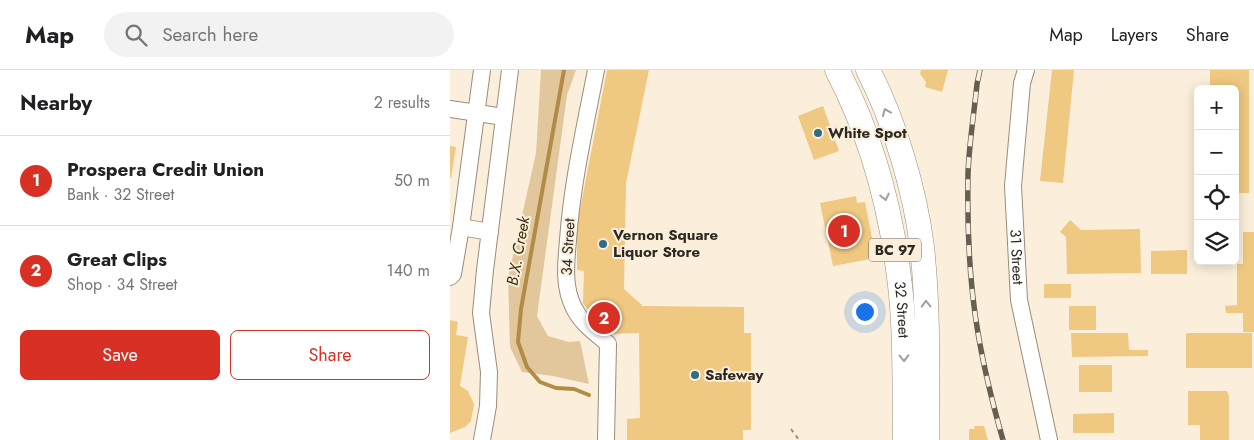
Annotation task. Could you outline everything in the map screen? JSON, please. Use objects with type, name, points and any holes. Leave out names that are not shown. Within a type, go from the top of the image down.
[{"type":"highway","name":"32 Street","points":[[837,70],[860,120],[876,163],[891,226],[899,278],[903,342],[905,440]]},
{"type":"highway","name":"32 Street","points":[[868,70],[888,116],[901,155],[914,200],[922,246],[927,329],[927,440]]},
{"type":"street","points":[[450,277],[454,274],[482,70]]},
{"type":"street","points":[[482,440],[488,406],[489,372],[481,313],[510,70]]},
{"type":"street","name":"34 Street","points":[[596,70],[570,204],[565,273],[568,293],[574,310],[608,344],[606,440]]},
{"type":"street","name":"31 Street","points":[[1026,70],[1022,83],[1013,186],[1019,300],[1049,440]]},
{"type":"street","points":[[450,109],[504,117]]},
{"type":"street","points":[[876,163],[901,155]]},
{"type":"street","points":[[461,227],[490,232]]},
{"type":"path","points":[[790,429],[799,440]]},
{"type":"shaded area","points":[[541,70],[576,70],[567,95],[537,316],[548,336],[569,342],[580,341],[589,384],[553,376],[522,372],[510,347],[508,278],[536,153]]},
{"type":"building","points":[[607,70],[649,70],[626,183],[624,289],[643,306],[744,307],[744,333],[751,333],[751,430],[743,430],[743,440],[627,440],[627,419],[640,418],[639,333],[612,334],[583,304],[584,271],[577,270],[577,225]]},
{"type":"building","points":[[921,70],[948,70],[942,92],[925,87],[926,82],[920,74]]},
{"type":"building","points":[[1052,70],[1074,70],[1063,183],[1040,181]]},
{"type":"building","points":[[1210,70],[1249,70],[1249,193],[1239,193],[1239,85],[1210,85]]},
{"type":"building","name":"White Spot","points":[[823,106],[839,151],[814,160],[798,116]]},
{"type":"building","points":[[450,146],[456,147],[451,178],[450,177]]},
{"type":"building","points":[[856,196],[857,203],[865,202],[876,258],[833,266],[820,203]]},
{"type":"building","points":[[1070,220],[1081,230],[1140,229],[1141,273],[1067,274],[1066,237],[1060,232]]},
{"type":"building","points":[[1243,232],[1254,232],[1254,332],[1243,332],[1243,313],[1226,313],[1225,306],[1237,305],[1237,265],[1243,264]]},
{"type":"building","points":[[1187,250],[1187,274],[1151,274],[1151,251]]},
{"type":"building","points":[[1044,284],[1071,284],[1071,298],[1044,298]]},
{"type":"building","points":[[1069,306],[1096,306],[1096,330],[1069,330]]},
{"type":"building","points":[[450,320],[458,322],[456,335],[468,337],[460,386],[468,391],[474,404],[471,421],[465,427],[450,433]]},
{"type":"building","points":[[1071,333],[1128,333],[1129,350],[1148,350],[1148,356],[1072,357]]},
{"type":"building","points":[[1186,333],[1252,333],[1252,368],[1186,368]]},
{"type":"building","points":[[1079,365],[1112,365],[1112,392],[1079,392]]},
{"type":"building","points":[[1188,391],[1227,391],[1229,396],[1229,440],[1200,440],[1200,425],[1188,425]]},
{"type":"building","points":[[1114,413],[1114,433],[1073,433],[1073,414]]},
{"type":"building","points":[[975,426],[984,426],[988,440],[969,440],[969,429],[974,429]]},
{"type":"waterway","name":"B.X. Creek","points":[[564,70],[521,309],[518,342],[527,367],[540,382],[556,388],[574,389],[589,395]]},
{"type":"railway","points":[[980,70],[970,140],[968,174],[969,254],[972,294],[980,346],[1003,440]]},
{"type":"place","name":"White Spot","points":[[818,133]]},
{"type":"place","name":"Prospera Credit Union","points":[[844,231]]},
{"type":"place","name":"Vernon Square Liquor Store","points":[[603,244]]},
{"type":"place","name":"Great Clips","points":[[604,318]]},
{"type":"place","name":"Safeway","points":[[695,375]]}]
